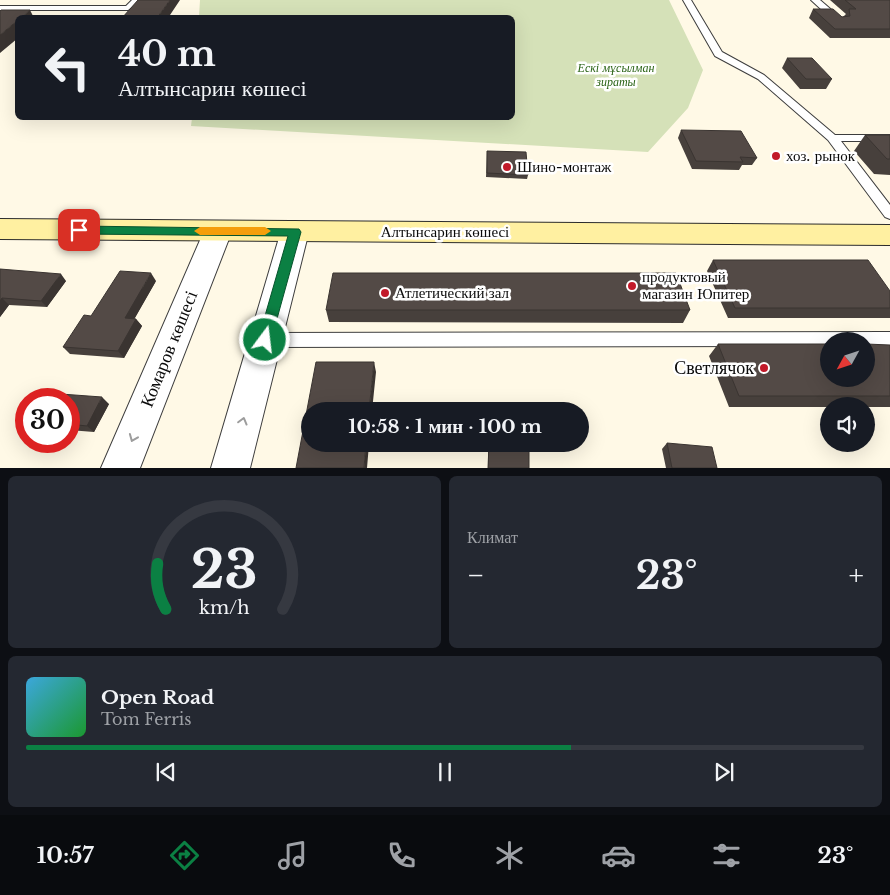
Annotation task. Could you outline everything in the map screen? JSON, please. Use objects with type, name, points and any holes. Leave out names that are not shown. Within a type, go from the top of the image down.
[{"type":"street","name":"Алтынсарин көшесі","points":[[0,229],[890,235]]},
{"type":"street","name":"Комаров көшесі","points":[[120,468],[218,231]]},
{"type":"street","points":[[230,468],[295,232]]},
{"type":"lane","points":[[39,8],[49,0]]},
{"type":"lane","points":[[0,8],[128,8],[137,0]]},
{"type":"lane","points":[[687,0],[718,54],[761,77],[832,138],[890,214]]},
{"type":"lane","points":[[815,0],[840,22]]},
{"type":"lane","points":[[105,15],[112,8]]},
{"type":"lane","points":[[832,138],[890,138]]},
{"type":"lane","points":[[265,340],[890,339]]},
{"type":"green space","name":"Ескі мұсылман зираты","points":[[200,0],[669,0],[703,70],[688,108],[648,152],[191,126],[192,120],[515,120],[515,15],[199,15]]},
{"type":"building","points":[[138,0],[170,0],[159,15],[125,15]]},
{"type":"building","points":[[845,0],[890,0],[890,29],[835,29],[813,9],[833,9],[842,17],[850,16],[849,9],[856,9]]},
{"type":"building","points":[[30,10],[24,15],[15,15],[15,22],[0,35],[0,11]]},
{"type":"building","points":[[787,58],[812,58],[832,79],[806,79]]},
{"type":"building","points":[[681,130],[741,131],[757,158],[740,157],[743,162],[696,161]]},
{"type":"building","points":[[865,135],[890,135],[890,159],[887,159]]},
{"type":"building","name":"Шино-монтаж","points":[[487,151],[526,152],[528,175],[487,173]]},
{"type":"building","points":[[713,260],[868,260],[890,291],[890,308],[735,308]]},
{"type":"building","points":[[0,269],[61,274],[41,301],[2,298],[0,301]]},
{"type":"building","points":[[120,271],[151,273],[125,318],[136,319],[118,351],[63,347],[84,315],[91,316]]},
{"type":"building","points":[[333,273],[676,273],[690,310],[326,310]]},
{"type":"building","points":[[718,344],[820,344],[820,388],[875,388],[875,344],[890,345],[890,396],[739,396]]},
{"type":"building","points":[[316,362],[374,362],[370,402],[308,402]]},
{"type":"building","points":[[80,395],[102,397],[87,426],[80,425]]},
{"type":"building","points":[[301,442],[301,452],[365,452],[364,468],[296,468]]},
{"type":"building","points":[[667,443],[712,447],[717,468],[672,468]]},
{"type":"building","points":[[489,452],[529,452],[529,468],[488,468]]},
{"type":"slow traffic","points":[[200,231],[265,231]]},
{"type":"place","name":"хоз. рынок","points":[[776,156]]},
{"type":"place","name":"Шино-монтаж","points":[[507,167]]},
{"type":"place","name":"продуктовый магазин Юпитер","points":[[632,286]]},
{"type":"place","name":"Атлетический зал","points":[[385,293]]},
{"type":"place","name":"Светлячок","points":[[764,368]]},
{"type":"route","points":[[79,230],[295,232],[265,340]]}]
